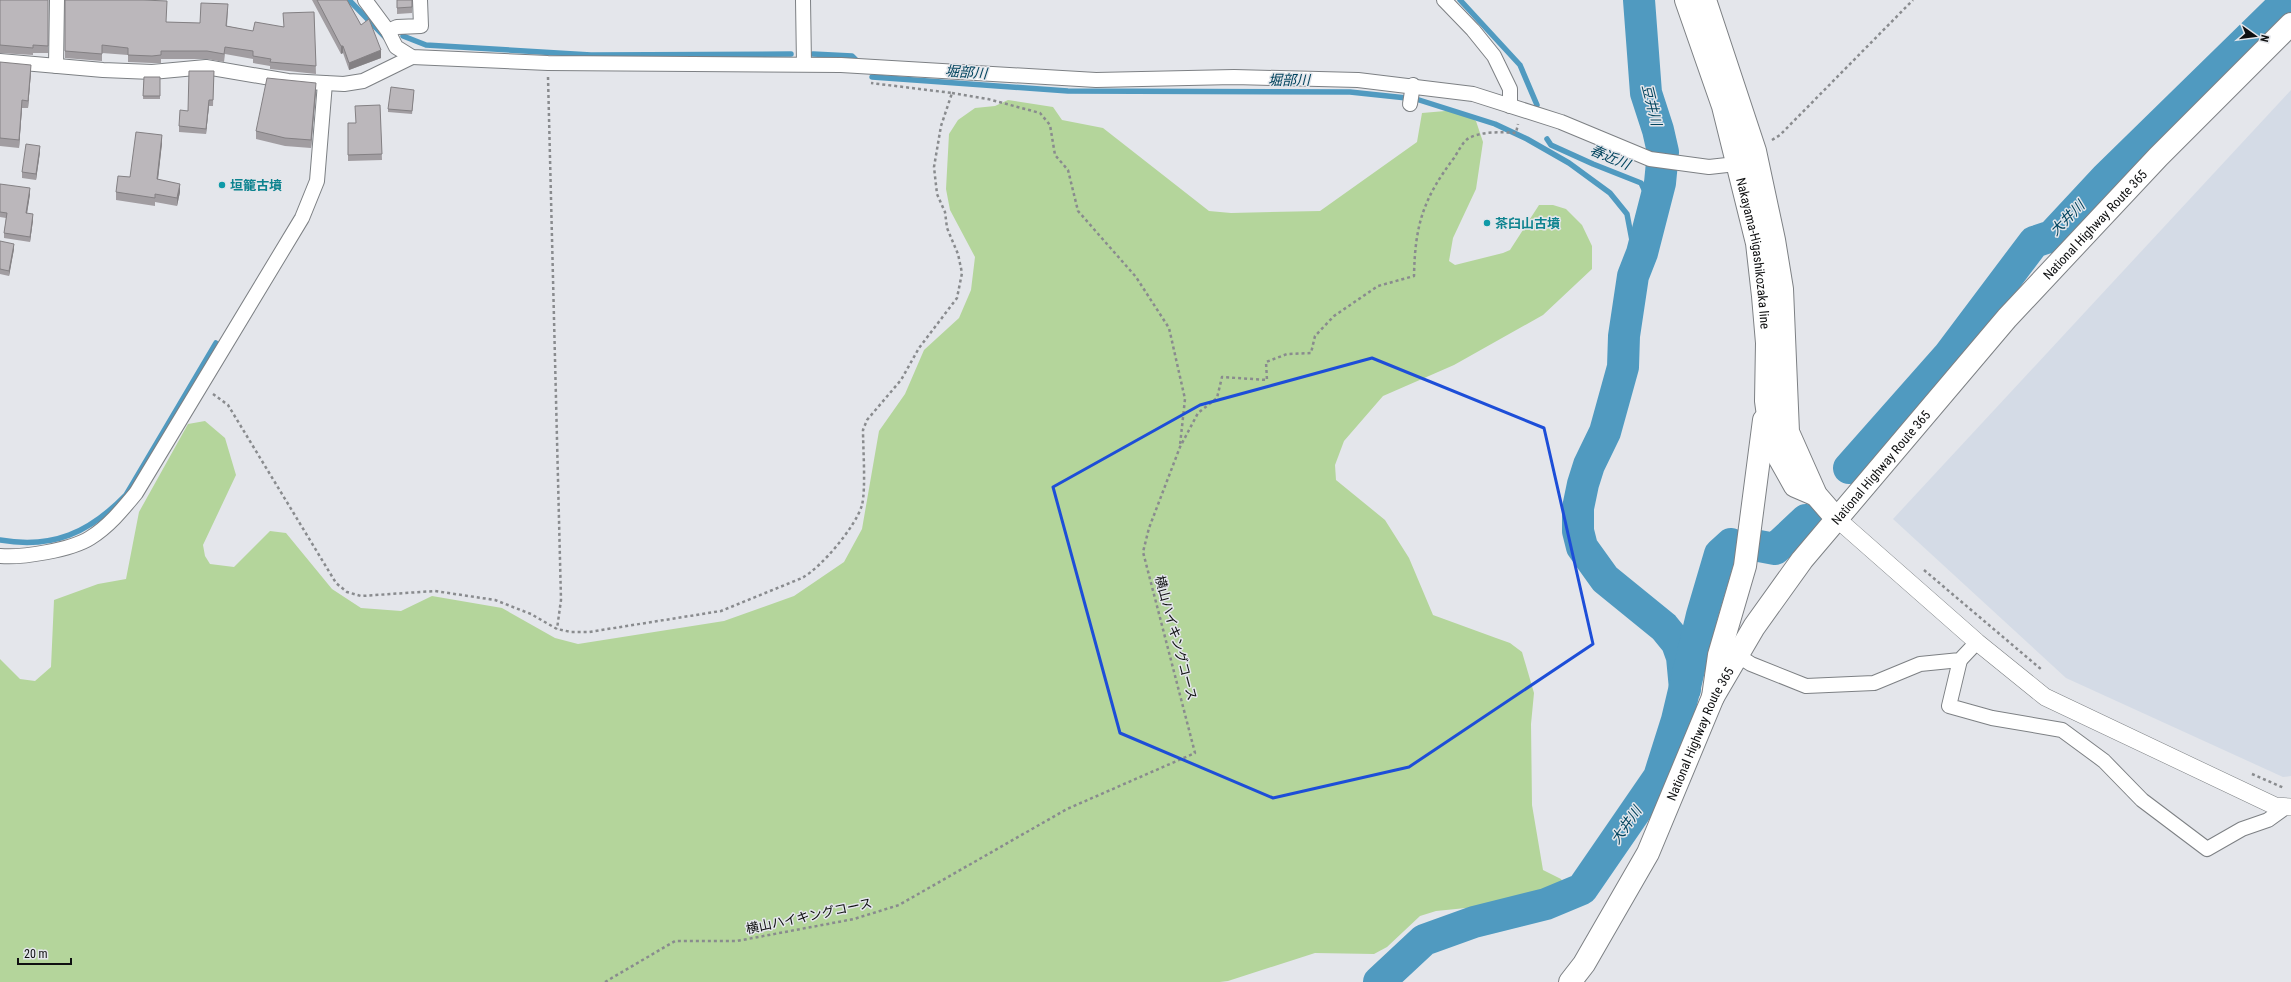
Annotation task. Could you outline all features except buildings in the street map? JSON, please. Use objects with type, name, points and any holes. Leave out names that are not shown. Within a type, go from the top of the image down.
[{"type":"main road","name":"Nakayama-Higashikozaka line","points":[[1686,0],[1723,106],[1746,155],[1764,296],[1767,343],[1766,401],[1770,430],[1777,454],[1795,486],[1816,495]]},
{"type":"main road","name":"Nakayama-Higashikozaka line","points":[[1705,0],[1746,155],[1774,240],[1782,289],[1788,432],[1816,495],[1836,518]]},
{"type":"main road","name":"National Highway Route 365","points":[[1570,982],[1584,964],[1648,853],[1678,784],[1712,697],[1754,627],[1802,560],[1836,518],[2007,318],[2158,157],[2291,24]]},
{"type":"main road","points":[[1712,697],[1719,655],[1745,566],[1766,401]]},
{"type":"street","points":[[56,66],[57,0]]},
{"type":"street","points":[[365,0],[388,31],[396,47],[412,57]]},
{"type":"street","points":[[388,31],[397,27],[421,26],[420,0]]},
{"type":"street","points":[[803,0],[804,64]]},
{"type":"street","points":[[1444,0],[1473,30],[1494,56],[1510,89],[1516,108]]},
{"type":"street","points":[[0,61],[152,72],[206,67],[288,81],[344,84],[363,81],[412,57],[548,63],[804,64],[1096,80],[1234,77],[1358,80],[1411,94],[1473,94],[1561,122],[1650,159],[1709,167],[1727,165],[1746,155]]},
{"type":"street","points":[[0,556],[46,553],[89,539],[115,518],[136,493],[202,386],[302,218],[317,181],[325,83]]},
{"type":"street","points":[[1836,518],[1977,642],[2045,697],[2276,806],[2288,807]]},
{"type":"street","points":[[1977,642],[1960,660],[1950,706],[1992,718],[2062,730],[2104,761],[2142,800],[2207,849],[2242,829],[2268,820],[2288,807]]},
{"type":"street","points":[[1737,655],[1751,664],[1806,686],[1874,683],[1920,664],[1960,660]]},
{"type":"path","points":[[1746,155],[1780,135],[1913,0]]},
{"type":"path","points":[[548,63],[547,104],[561,593],[557,629]]},
{"type":"path","points":[[867,81],[873,84],[952,93],[988,99],[1040,113],[1050,125],[1055,155],[1068,170],[1078,211],[1136,277],[1169,328],[1186,399],[1180,447]]},
{"type":"path","points":[[202,386],[228,405],[336,583],[348,592],[361,596],[435,591],[495,600],[531,614],[557,629],[571,632],[589,632],[721,611],[802,578],[813,572],[833,551],[862,505],[863,430],[867,420],[901,380],[919,348],[957,298],[962,273],[958,254],[947,228],[945,212],[937,194],[934,167],[940,133],[952,93]]},
{"type":"path","name":"横山ハイキングコース","points":[[606,982],[675,941],[737,941],[854,919],[899,906],[1067,809],[1195,754],[1143,552],[1149,528],[1180,447],[1198,413],[1217,398],[1222,377],[1267,380],[1266,362],[1287,354],[1311,353],[1315,336],[1334,316],[1378,286],[1414,276],[1418,225],[1433,188],[1468,139],[1496,131],[1516,133],[1516,108]]},
{"type":"path","points":[[1919,566],[2045,673]]},
{"type":"path","points":[[2246,772],[2286,788]]},
{"type":"highlighted area","points":[[1372,358],[1544,428],[1593,644],[1409,767],[1273,798],[1120,733],[1053,487],[1200,405]]},
{"type":"shaded area","points":[[2291,90],[2291,776],[2283,777],[2066,678],[1893,519]]},
{"type":"green space","points":[[1008,100],[1053,107],[1062,120],[1103,128],[1209,211],[1231,213],[1320,211],[1417,142],[1422,113],[1457,110],[1476,121],[1483,142],[1476,189],[1453,238],[1449,261],[1455,265],[1510,250],[1539,205],[1553,205],[1566,209],[1582,225],[1592,246],[1592,269],[1543,315],[1454,365],[1383,396],[1344,441],[1335,465],[1336,480],[1385,520],[1409,558],[1433,615],[1510,643],[1522,652],[1534,693],[1531,724],[1532,805],[1543,870],[1561,879],[1568,891],[1564,906],[1552,914],[1532,918],[1466,908],[1436,911],[1420,916],[1387,947],[1374,954],[1315,953],[1228,981],[1220,982],[0,982],[0,659],[20,679],[35,681],[51,667],[54,600],[98,584],[126,579],[139,512],[188,424],[205,421],[225,438],[236,475],[203,545],[205,556],[210,564],[234,567],[270,531],[286,533],[332,589],[361,608],[401,611],[432,596],[502,608],[555,638],[578,644],[724,621],[794,596],[844,562],[862,529],[879,431],[905,394],[924,350],[959,318],[971,290],[975,257],[950,210],[946,189],[949,134],[958,120],[975,108],[995,106]]},
{"type":"waterway","points":[[349,0],[386,38]]},
{"type":"waterway","name":"春近川","points":[[1460,0],[1520,65],[1537,105]]},
{"type":"waterway","name":"豆井川","points":[[1639,0],[1646,93],[1658,130],[1663,152],[1660,183],[1642,253],[1633,276],[1624,336],[1623,367],[1605,432],[1589,465],[1583,484],[1578,508],[1578,531],[1582,547],[1605,579],[1664,627],[1677,643],[1682,657],[1685,689]]},
{"type":"waterway","name":"大井川","points":[[1849,468],[1949,355],[2034,242],[2052,236],[2106,178],[2288,0]]},
{"type":"waterway","points":[[403,36],[426,45],[591,55],[791,54]]},
{"type":"waterway","name":"堀部川","points":[[813,54],[852,56],[857,61]]},
{"type":"waterway","name":"堀部川","points":[[872,77],[1068,91],[1350,92],[1416,99],[1495,124],[1527,139],[1569,163],[1610,193],[1627,214],[1634,251],[1642,253]]},
{"type":"waterway","name":"春近川","points":[[1547,139],[1551,145],[1641,183],[1653,208]]},
{"type":"waterway","points":[[0,540],[19,542],[53,540],[84,528],[112,508],[126,495],[216,343]]},
{"type":"waterway","name":"大井川","points":[[1759,546],[1775,549],[1806,520]]},
{"type":"waterway","name":"大井川","points":[[1379,982],[1424,940],[1474,922],[1546,904],[1582,889],[1659,777],[1677,720],[1702,615],[1720,554],[1731,544]]},
{"type":"place","name":"垣籠古墳","points":[[222,185]]},
{"type":"place","name":"茶臼山古墳","points":[[1487,223]]}]
